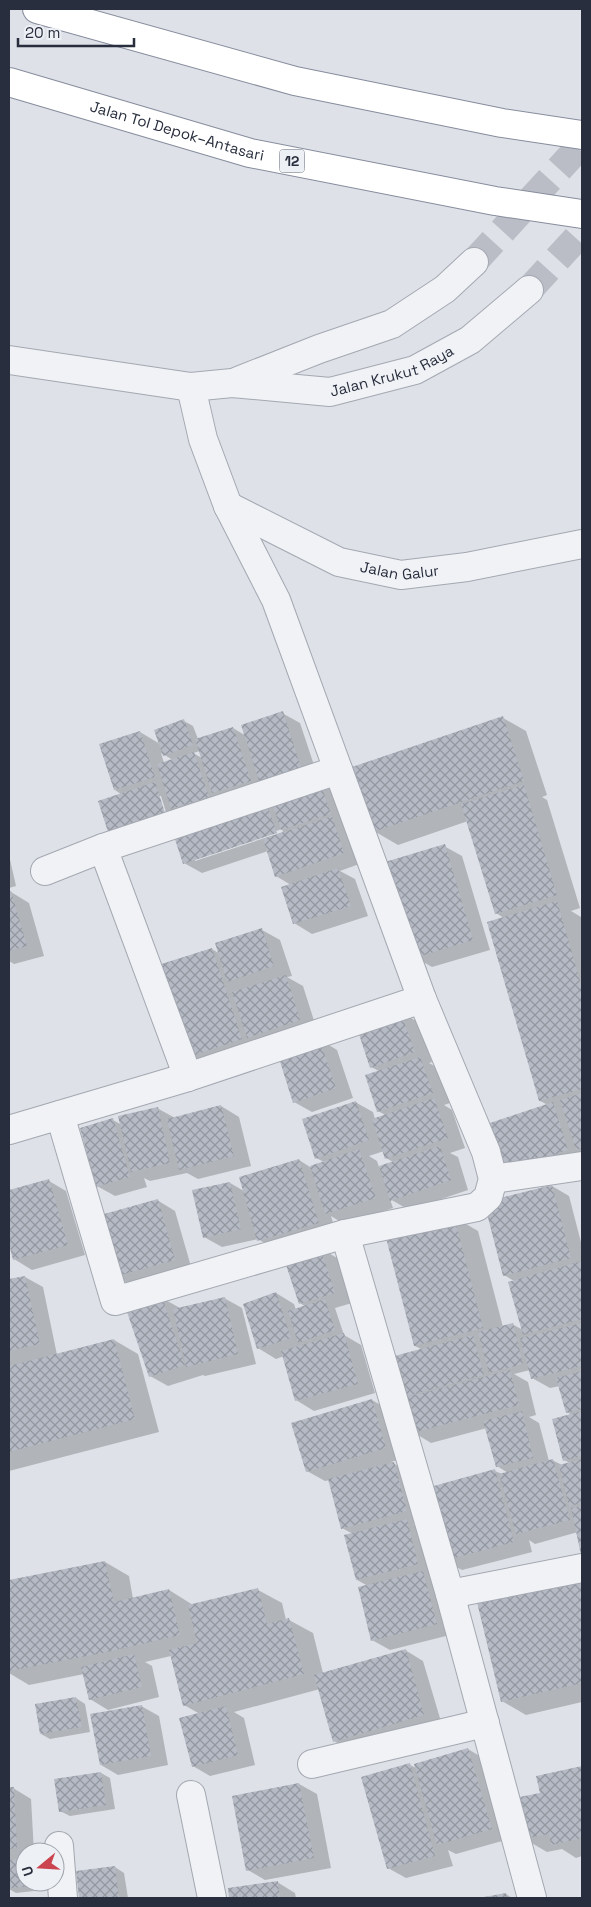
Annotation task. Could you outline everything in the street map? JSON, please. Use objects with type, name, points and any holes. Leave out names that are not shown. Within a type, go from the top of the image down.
[{"type":"highway","points":[[37,9],[295,81],[502,123],[582,135]]},
{"type":"highway","name":"Jalan Tol Depok–Antasari","points":[[9,82],[250,153],[495,201],[582,214]]},
{"type":"street","name":"Jalan Krukut Raya","points":[[232,384],[319,349],[392,324],[445,289],[474,262]]},
{"type":"street","name":"Jalan Krukut Raya","points":[[9,360],[191,387],[232,384],[330,392],[415,370],[470,340],[529,290]]},
{"type":"street","points":[[60,1115],[116,1301],[345,1234],[477,1207],[488,1197],[493,1179],[486,1152],[422,999],[276,600],[228,506],[203,438],[191,387]]},
{"type":"street","name":"Jalan Galur","points":[[228,506],[339,562],[401,575],[467,567],[582,544]]},
{"type":"street","points":[[45,870],[103,848],[338,770]]},
{"type":"street","points":[[103,848],[188,1077]]},
{"type":"street","points":[[9,1130],[188,1077],[422,999]]},
{"type":"street","points":[[493,1179],[582,1166]]},
{"type":"street","points":[[345,1234],[450,1594],[532,1898]]},
{"type":"street","points":[[450,1594],[582,1568]]},
{"type":"street","points":[[312,1764],[485,1724]]},
{"type":"street","points":[[190,1795],[212,1898]]},
{"type":"building","points":[[283,711],[302,771],[260,784],[241,725]]},
{"type":"building","points":[[503,716],[524,781],[373,832],[352,767]]},
{"type":"building","points":[[184,719],[193,745],[163,756],[154,730]]},
{"type":"building","points":[[233,727],[251,781],[212,793],[195,739]]},
{"type":"building","points":[[140,731],[155,777],[114,790],[99,744]]},
{"type":"building","points":[[194,752],[209,797],[171,809],[157,764]]},
{"type":"building","points":[[155,782],[166,816],[109,835],[98,801]]},
{"type":"building","points":[[320,782],[331,814],[281,830],[270,798]]},
{"type":"building","points":[[524,785],[557,895],[495,914],[461,804]]},
{"type":"building","points":[[265,800],[277,833],[183,864],[172,830]]},
{"type":"building","points":[[332,816],[344,853],[275,877],[263,839]]},
{"type":"building","points":[[445,844],[473,940],[414,958],[385,862]]},
{"type":"building","points":[[338,868],[351,906],[293,924],[281,887]]},
{"type":"building","points":[[11,891],[27,946],[9,951],[9,892]]},
{"type":"building","points":[[557,901],[582,988],[582,1089],[539,1101],[487,922]]},
{"type":"building","points":[[262,928],[274,966],[227,982],[215,943]]},
{"type":"building","points":[[212,948],[242,1039],[183,1059],[152,967]]},
{"type":"building","points":[[286,975],[300,1020],[247,1038],[232,992]]},
{"type":"building","points":[[400,1011],[415,1052],[370,1068],[356,1025]]},
{"type":"building","points":[[319,1038],[336,1088],[293,1103],[277,1052]]},
{"type":"building","points":[[420,1057],[433,1093],[377,1112],[365,1075]]},
{"type":"building","points":[[582,1093],[582,1148],[576,1150],[560,1100]]},
{"type":"building","points":[[434,1098],[448,1138],[385,1159],[372,1119]]},
{"type":"building","points":[[356,1101],[369,1140],[315,1159],[302,1119]]},
{"type":"building","points":[[553,1102],[568,1150],[500,1173],[484,1125]]},
{"type":"building","points":[[221,1105],[234,1156],[179,1170],[167,1119]]},
{"type":"building","points":[[158,1107],[170,1163],[131,1172],[118,1116]]},
{"type":"building","points":[[113,1118],[130,1177],[96,1187],[80,1128]]},
{"type":"building","points":[[440,1146],[451,1180],[390,1201],[379,1166]]},
{"type":"building","points":[[359,1149],[376,1198],[325,1214],[310,1166]]},
{"type":"building","points":[[299,1159],[319,1223],[257,1241],[239,1177]]},
{"type":"building","points":[[49,1179],[68,1245],[13,1260],[9,1244],[9,1190]]},
{"type":"building","points":[[230,1182],[241,1229],[203,1238],[192,1190]]},
{"type":"building","points":[[552,1185],[571,1258],[503,1276],[484,1202]]},
{"type":"building","points":[[158,1199],[175,1260],[114,1277],[97,1216]]},
{"type":"building","points":[[454,1216],[483,1328],[414,1346],[385,1234]]},
{"type":"building","points":[[320,1247],[335,1293],[299,1304],[284,1259]]},
{"type":"building","points":[[582,1261],[582,1319],[523,1335],[508,1282]]},
{"type":"building","points":[[25,1276],[40,1344],[9,1351],[9,1279]]},
{"type":"building","points":[[276,1292],[291,1338],[257,1349],[243,1304]]},
{"type":"building","points":[[162,1297],[185,1365],[149,1377],[126,1309]]},
{"type":"building","points":[[225,1297],[238,1354],[186,1367],[173,1309]]},
{"type":"building","points":[[325,1299],[335,1330],[298,1343],[288,1311]]},
{"type":"building","points":[[513,1323],[523,1364],[489,1373],[478,1332]]},
{"type":"building","points":[[582,1323],[582,1366],[531,1379],[520,1338]]},
{"type":"building","points":[[344,1333],[358,1384],[295,1401],[281,1351]]},
{"type":"building","points":[[473,1335],[484,1375],[397,1399],[387,1358]]},
{"type":"building","points":[[114,1339],[135,1419],[9,1452],[9,1366]]},
{"type":"building","points":[[510,1370],[519,1405],[412,1433],[403,1398]]},
{"type":"building","points":[[582,1371],[582,1409],[566,1413],[556,1378]]},
{"type":"building","points":[[372,1399],[386,1448],[306,1472],[291,1423]]},
{"type":"building","points":[[522,1411],[533,1458],[496,1467],[483,1421]]},
{"type":"building","points":[[582,1411],[582,1456],[563,1461],[552,1419]]},
{"type":"building","points":[[553,1459],[570,1520],[516,1534],[499,1474]]},
{"type":"building","points":[[582,1459],[582,1503],[569,1506],[559,1465]]},
{"type":"building","points":[[394,1462],[407,1511],[341,1529],[328,1479]]},
{"type":"building","points":[[495,1469],[514,1542],[443,1561],[423,1489]]},
{"type":"building","points":[[582,1506],[582,1555],[581,1555],[571,1508]]},
{"type":"building","points":[[407,1519],[418,1564],[356,1580],[344,1535]]},
{"type":"building","points":[[105,1561],[114,1602],[169,1589],[180,1635],[103,1653],[9,1671],[9,1580]]},
{"type":"building","points":[[423,1571],[437,1624],[371,1641],[358,1587]]},
{"type":"building","points":[[582,1574],[582,1683],[501,1702],[476,1598]]},
{"type":"building","points":[[258,1588],[267,1624],[289,1618],[304,1674],[183,1706],[169,1650],[197,1643],[188,1605]]},
{"type":"building","points":[[406,1649],[424,1715],[333,1742],[314,1675]]},
{"type":"building","points":[[134,1654],[142,1687],[89,1700],[81,1667]]},
{"type":"building","points":[[76,1697],[82,1727],[40,1734],[35,1704]]},
{"type":"building","points":[[142,1705],[151,1756],[100,1765],[90,1714]]},
{"type":"building","points":[[226,1706],[238,1755],[192,1767],[179,1718]]},
{"type":"building","points":[[468,1748],[492,1829],[437,1845],[414,1764]]},
{"type":"building","points":[[410,1763],[435,1856],[387,1869],[361,1777]]},
{"type":"building","points":[[582,1766],[582,1838],[551,1845],[549,1834],[522,1839],[514,1798],[540,1793],[536,1776]]},
{"type":"building","points":[[101,1772],[106,1805],[59,1812],[54,1779]]},
{"type":"building","points":[[299,1783],[314,1858],[246,1871],[232,1796]]},
{"type":"building","points":[[9,1787],[14,1787],[17,1842],[15,1842],[15,1848],[9,1849]]},
{"type":"building","points":[[15,1859],[15,1888],[9,1888],[9,1860]]},
{"type":"building","points":[[115,1866],[119,1898],[79,1898],[76,1871]]},
{"type":"building","points":[[278,1881],[280,1898],[229,1898],[228,1888]]},
{"type":"building","points":[[506,1893],[507,1898],[484,1898],[484,1897]]},
{"type":"tunnel","points":[[474,262],[582,144]]},
{"type":"tunnel","points":[[529,290],[582,232]]}]
